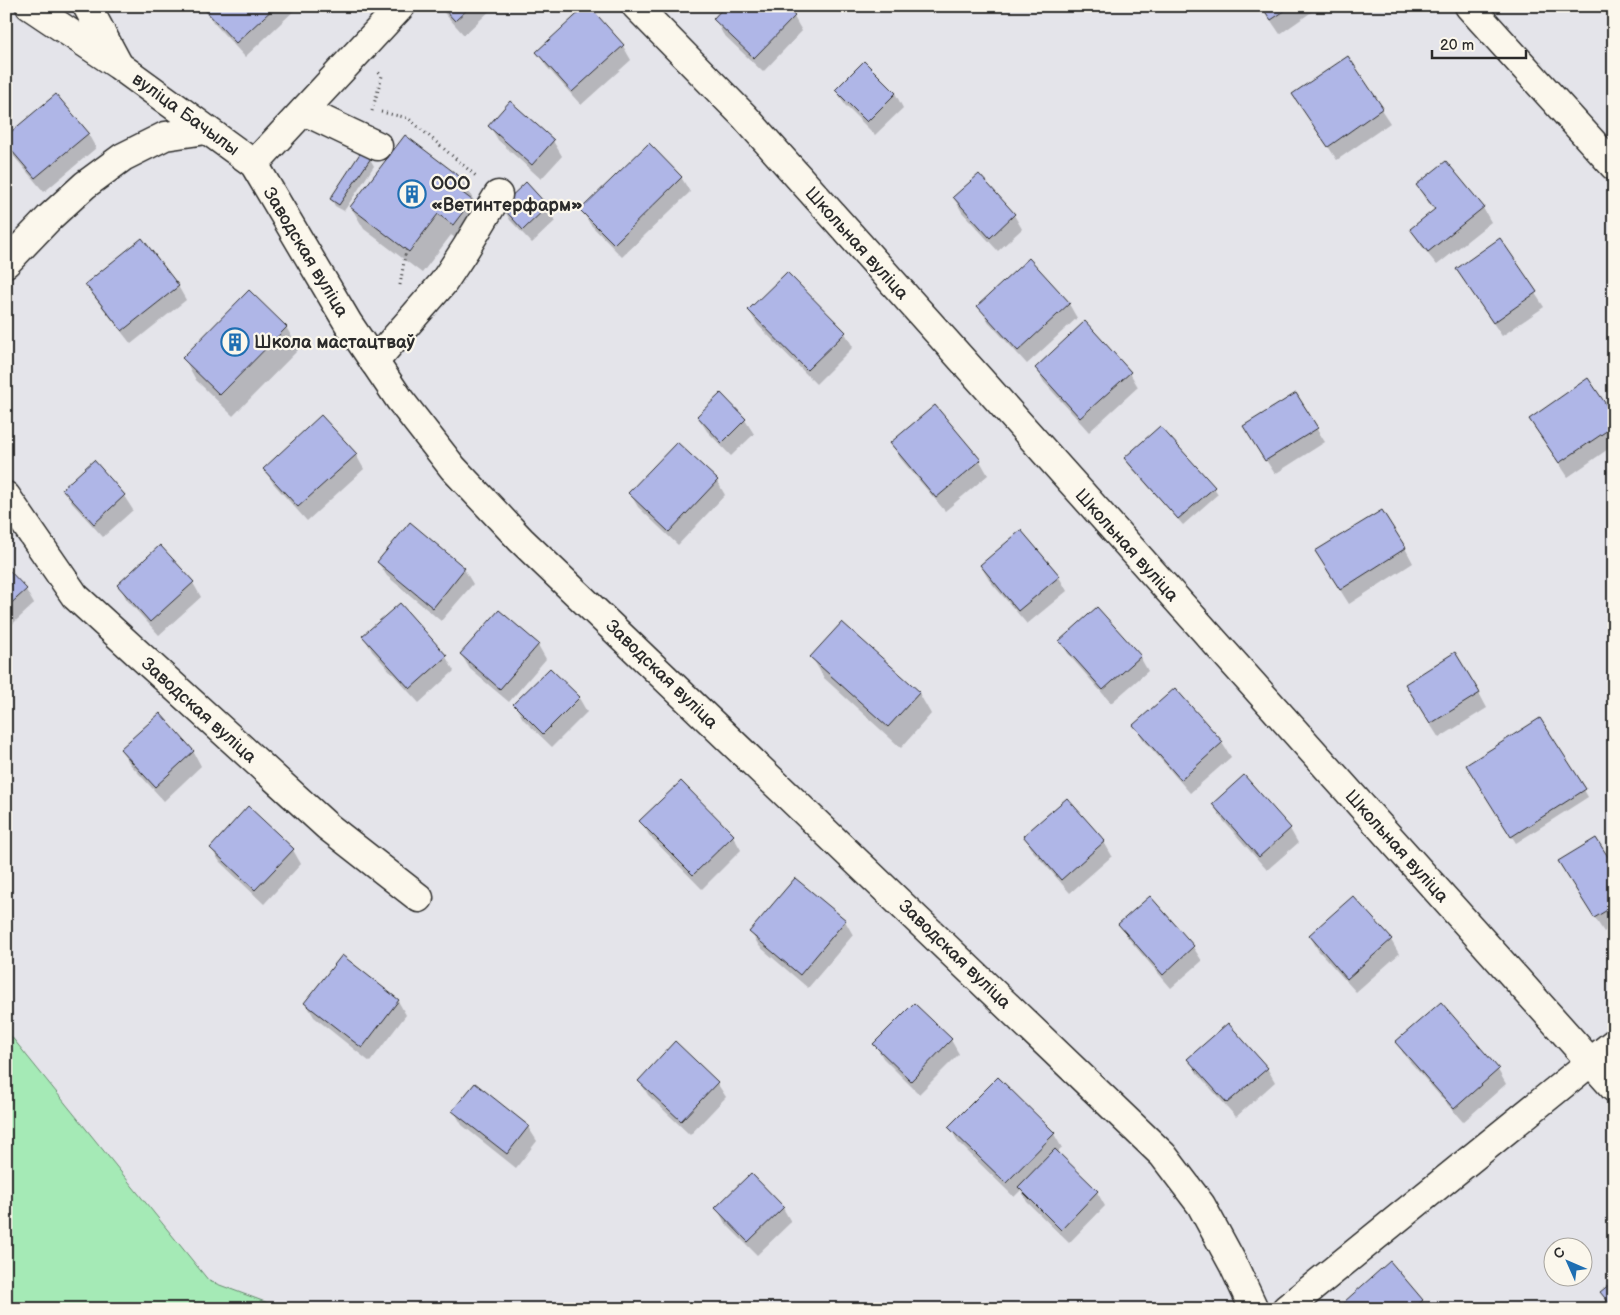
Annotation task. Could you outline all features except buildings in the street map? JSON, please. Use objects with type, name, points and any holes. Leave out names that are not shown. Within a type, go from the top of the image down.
[{"type":"street","name":"вуліца Бачылы","points":[[30,6],[118,65],[254,164]]},
{"type":"street","name":"вуліца Бачылы","points":[[87,6],[118,65]]},
{"type":"street","points":[[254,164],[401,6]]},
{"type":"street","name":"Школьная вуліца","points":[[636,6],[744,116],[1614,1088]]},
{"type":"street","points":[[1470,6],[1614,166]]},
{"type":"street","points":[[304,111],[378,146]]},
{"type":"street","points":[[6,263],[85,185],[123,157],[165,136],[206,130]]},
{"type":"street","name":"Заводская вуліца","points":[[254,164],[348,324],[400,400],[453,468],[521,540],[1163,1155],[1202,1205],[1254,1309]]},
{"type":"street","points":[[374,362],[443,283],[498,195]]},
{"type":"street","name":"Заводская вуліца","points":[[6,496],[75,596],[327,826],[419,898]]},
{"type":"street","points":[[1286,1309],[1614,1043]]},
{"type":"path","points":[[370,116],[382,76],[374,68]]},
{"type":"path","points":[[373,110],[408,118],[498,195]]},
{"type":"green space","points":[[6,1030],[209,1281],[284,1309],[6,1309]]},
{"type":"place","name":"ООО «Ветинтерфарм»","points":[[412,194]]},
{"type":"place","name":"Школа мастацтваў","points":[[235,342]]}]
